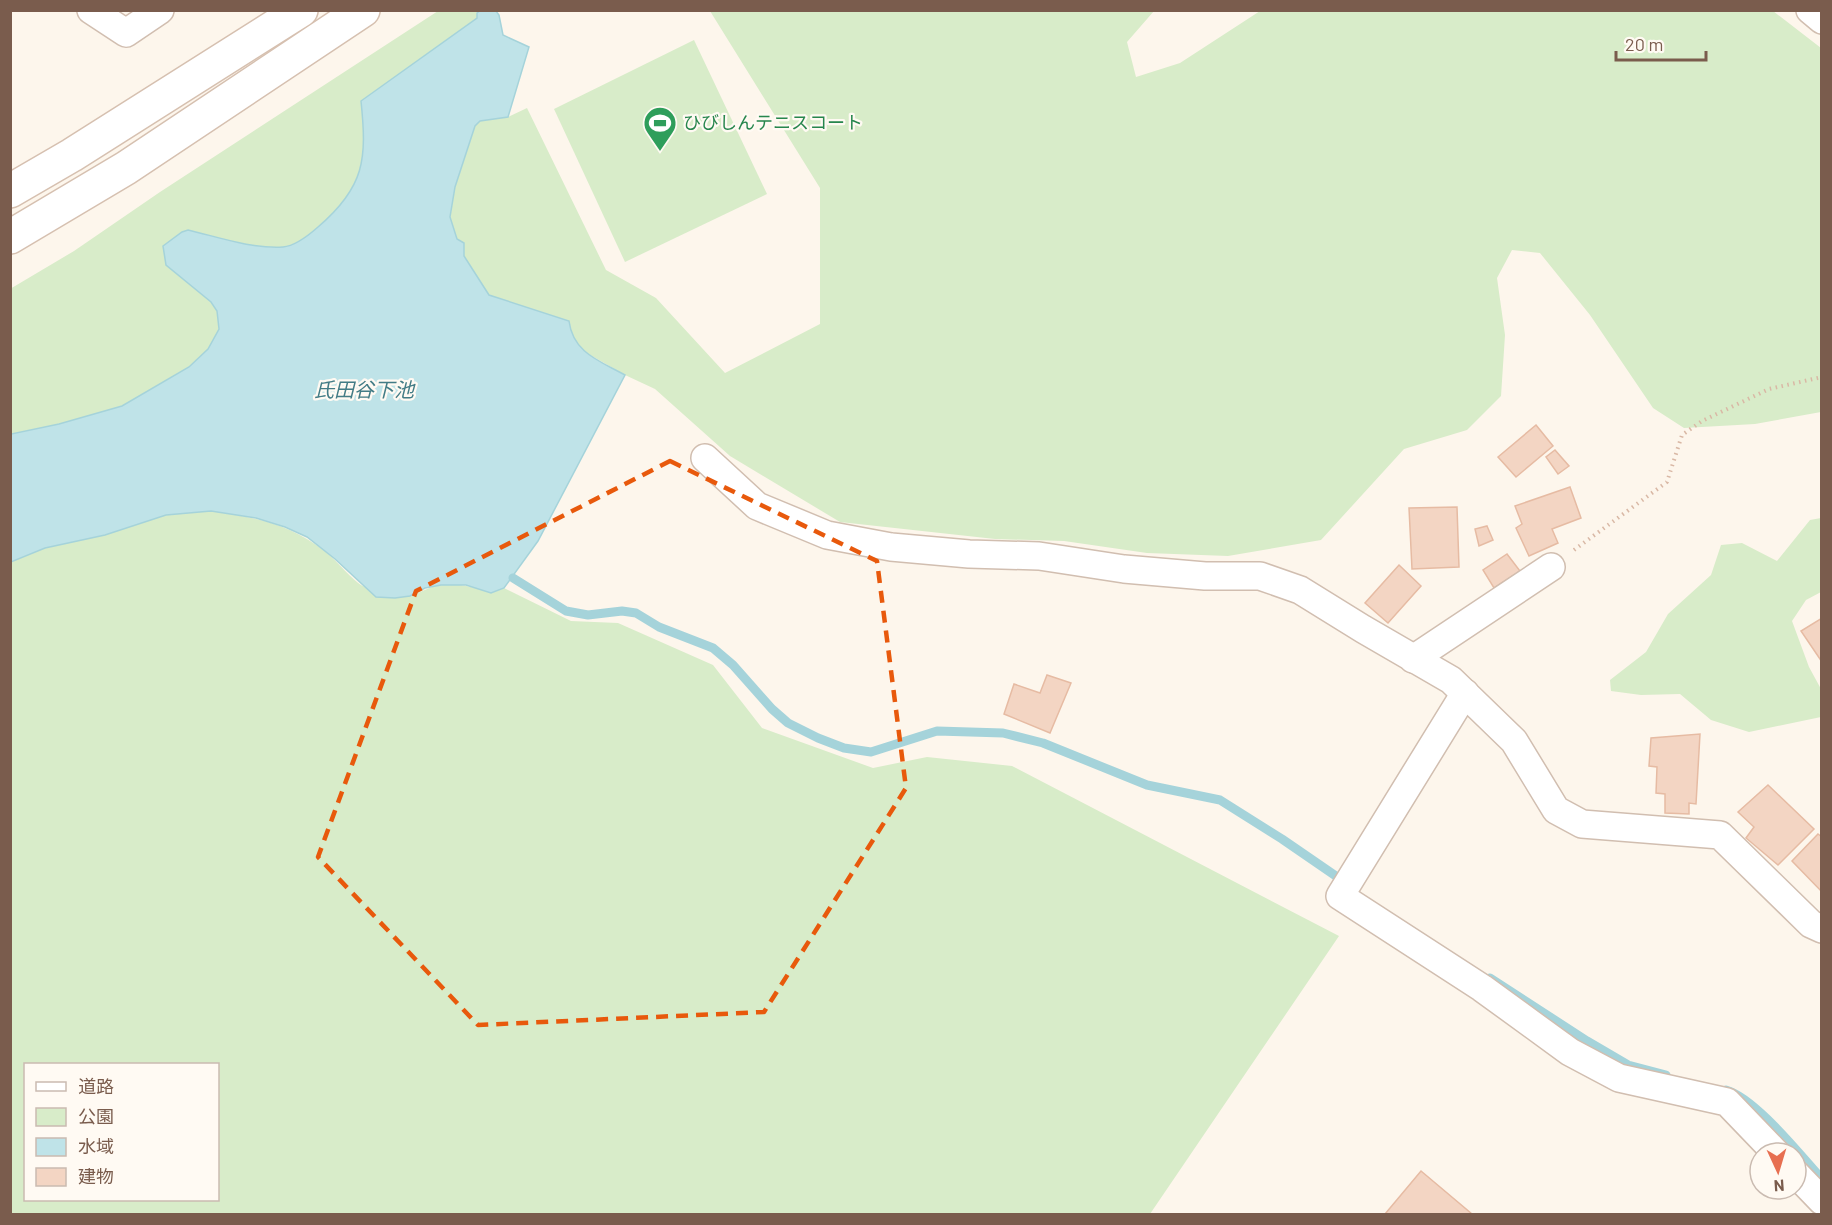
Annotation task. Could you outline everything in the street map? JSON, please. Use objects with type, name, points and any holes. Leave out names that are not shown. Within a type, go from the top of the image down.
[{"type":"street","points":[[91,10],[126,33],[160,10]]},
{"type":"street","points":[[10,191],[72,155],[302,10]]},
{"type":"street","points":[[10,237],[126,168],[363,10]]},
{"type":"street","points":[[1810,10],[1821,20]]},
{"type":"street","points":[[705,458],[757,506],[826,535],[891,547],[958,553],[1039,556],[1124,569],[1204,576],[1260,576],[1300,590],[1450,680],[1514,741],[1556,810],[1582,824],[1720,836],[1811,924],[1821,929]]},
{"type":"street","points":[[1413,659],[1551,567]]},
{"type":"street","points":[[1465,693],[1346,885],[1482,988],[1579,1057],[1619,1078],[1727,1102],[1764,1141]]},
{"type":"street","points":[[1808,1187],[1821,1201]]},
{"type":"path","points":[[1551,567],[1667,482],[1682,435],[1702,421],[1769,389],[1821,377]]},
{"type":"highlighted area","points":[[670,461],[877,561],[906,788],[764,1012],[478,1025],[318,857],[416,591]]},
{"type":"green space","points":[[438,11],[481,11],[477,13],[477,18],[361,101],[363,140],[359,171],[345,199],[318,227],[306,237],[283,247],[247,244],[188,230],[195,288],[211,302],[217,311],[219,329],[209,348],[189,367],[122,406],[59,424],[11,434],[10,289],[74,251],[160,192]]},
{"type":"green space","points":[[710,11],[1154,11],[1127,42],[1136,77],[1180,63],[1260,11],[1773,11],[1821,48],[1821,412],[1755,424],[1684,428],[1653,408],[1590,315],[1540,253],[1512,250],[1497,278],[1505,335],[1501,396],[1467,430],[1404,449],[1321,540],[1228,556],[1147,553],[1064,541],[995,539],[840,522],[730,456],[655,389],[585,352],[570,332],[569,321],[488,295],[464,256],[464,243],[457,239],[450,218],[455,187],[475,126],[480,121],[508,117],[527,108],[606,270],[656,298],[725,373],[820,324],[820,188]]},
{"type":"green space","name":"ひびしんテニスコート","points":[[694,40],[767,194],[625,262],[554,109]]},
{"type":"green space","points":[[211,511],[243,516],[271,523],[298,534],[330,556],[359,583],[380,591],[408,595],[442,585],[455,585],[491,593],[504,588],[571,621],[618,623],[713,665],[762,728],[873,768],[927,757],[1012,766],[1339,936],[1150,1214],[11,1214],[11,562],[45,548],[105,535],[166,515]]},
{"type":"green space","points":[[1821,518],[1821,592],[1806,600],[1792,621],[1809,667],[1821,689],[1821,717],[1749,732],[1711,720],[1680,694],[1641,695],[1611,691],[1610,680],[1646,652],[1668,614],[1711,575],[1721,545],[1742,543],[1777,561],[1810,520]]},
{"type":"water","name":"氏田谷下池","points":[[481,10],[496,11],[503,35],[529,47],[508,117],[480,121],[475,126],[455,187],[450,217],[457,239],[464,243],[464,256],[489,295],[569,321],[576,341],[589,355],[625,375],[538,541],[504,588],[491,593],[466,585],[441,585],[425,588],[410,596],[376,597],[307,537],[256,518],[211,511],[166,515],[105,535],[45,548],[11,562],[11,434],[59,424],[122,406],[189,367],[208,349],[219,329],[217,311],[211,302],[166,265],[163,246],[188,230],[235,242],[271,247],[288,246],[306,237],[334,212],[354,185],[362,156],[361,101],[477,18],[477,13]]},
{"type":"building","points":[[1536,425],[1553,446],[1516,477],[1498,457]]},
{"type":"building","points":[[1555,450],[1569,466],[1558,474],[1546,457]]},
{"type":"building","points":[[1570,487],[1581,518],[1552,529],[1558,543],[1529,556],[1516,528],[1522,524],[1515,506]]},
{"type":"building","points":[[1457,507],[1459,567],[1412,569],[1409,508]]},
{"type":"building","points":[[1487,526],[1493,540],[1479,546],[1475,529]]},
{"type":"building","points":[[1507,554],[1520,571],[1494,588],[1483,570]]},
{"type":"building","points":[[1399,565],[1421,586],[1388,623],[1365,603]]},
{"type":"building","points":[[1822,618],[1822,662],[1801,631]]},
{"type":"building","points":[[1047,675],[1071,683],[1050,733],[1004,714],[1014,684],[1040,693]]},
{"type":"building","points":[[1700,734],[1696,804],[1689,803],[1689,814],[1665,813],[1665,794],[1656,793],[1657,767],[1649,766],[1651,738]]},
{"type":"building","points":[[1768,785],[1814,829],[1778,865],[1746,838],[1754,827],[1738,812]]},
{"type":"building","points":[[1818,834],[1822,837],[1822,892],[1792,861]]},
{"type":"building","points":[[1421,1171],[1472,1214],[1385,1214]]},
{"type":"waterway","points":[[513,578],[566,611],[588,615],[622,611],[636,613],[659,627],[713,648],[733,665],[772,709],[788,723],[844,748],[871,752],[937,731],[1003,733],[1043,743],[1147,785],[1220,800],[1346,883]]},
{"type":"waterway","points":[[1490,978],[1628,1065],[1666,1075]]},
{"type":"waterway","points":[[1726,1090],[1738,1095],[1763,1115],[1822,1179]]},
{"type":"place","name":"ひびしんテニスコート","points":[[660,152]]}]
